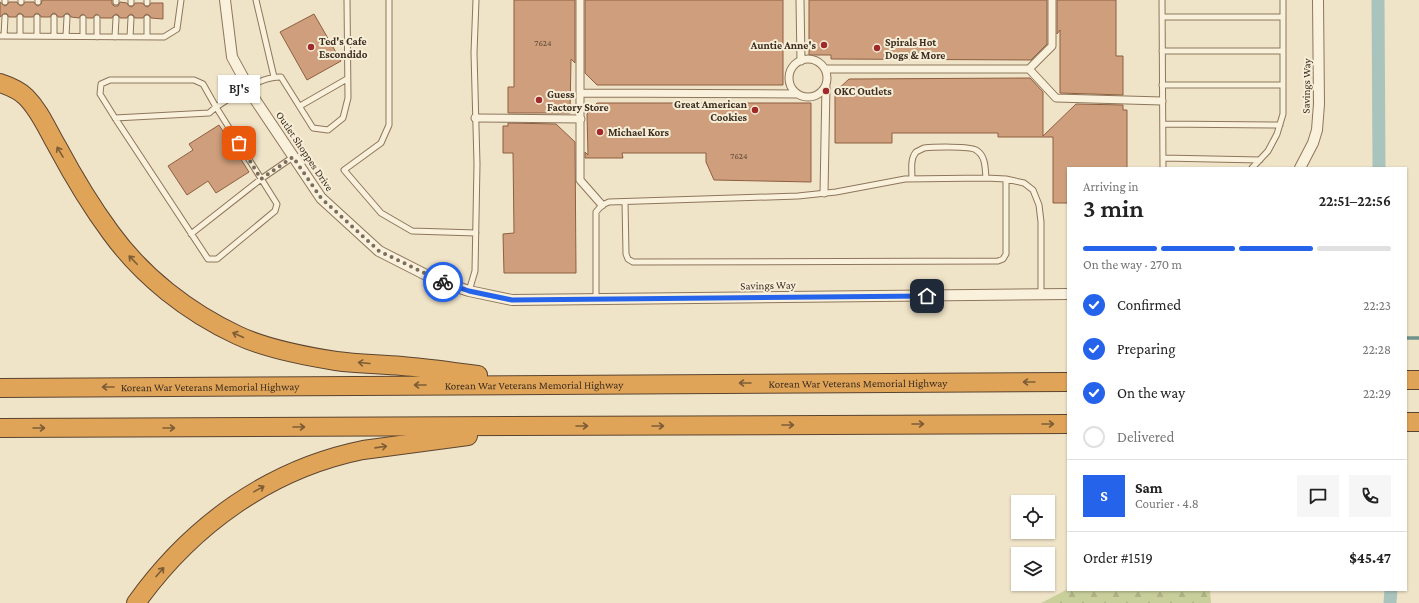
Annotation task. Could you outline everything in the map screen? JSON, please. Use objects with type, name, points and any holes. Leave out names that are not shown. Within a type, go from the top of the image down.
[{"type":"highway","points":[[0,83],[11,87],[26,97],[39,113],[98,216],[128,254],[152,279],[177,300],[207,319],[238,335],[264,345],[314,357],[336,361],[403,366],[557,384]]},
{"type":"highway","points":[[1407,380],[1419,380]]},
{"type":"highway","name":"Korean War Veterans Memorial Highway","points":[[0,388],[1067,382]]},
{"type":"highway","points":[[1407,422],[1419,422]]},
{"type":"highway","points":[[0,428],[1067,424]]},
{"type":"highway","points":[[136,603],[173,557],[225,511],[258,490],[302,468],[339,455],[362,450],[544,426]]},
{"type":"street","name":"Outlet Shoppes Drive","points":[[225,0],[232,57],[256,101],[321,198],[379,251],[436,280],[469,291]]},
{"type":"street","points":[[580,0],[580,180],[602,205]]},
{"type":"street","points":[[800,0],[801,60]]},
{"type":"street","points":[[825,69],[1029,69],[1052,46],[1052,0]]},
{"type":"street","name":"Savings Way","points":[[1301,167],[1313,143],[1317,130],[1319,104],[1318,0]]},
{"type":"street","points":[[824,193],[826,86],[828,79],[825,69],[819,63],[814,60],[807,59],[801,60],[792,68],[789,74],[790,86],[797,94],[805,98],[818,95],[826,86]]},
{"type":"street","points":[[1029,69],[1056,98],[1162,101]]},
{"type":"street","points":[[581,93],[797,94]]},
{"type":"street","points":[[475,118],[581,119]]},
{"type":"street","name":"Savings Way","points":[[469,291],[512,300],[1067,294]]},
{"type":"lane","points":[[5,17],[2,36],[164,37],[177,29],[181,0]]},
{"type":"lane","points":[[256,0],[274,76]]},
{"type":"lane","points":[[115,118],[209,114],[216,107],[248,87],[274,76],[281,77],[313,128],[328,130],[343,118],[348,98],[346,0]]},
{"type":"lane","points":[[389,0],[389,125],[382,143],[344,170],[382,213],[412,231],[476,233]]},
{"type":"lane","points":[[469,291],[475,271],[476,233],[477,164],[474,53],[476,0]]},
{"type":"lane","points":[[1162,0],[1163,167]]},
{"type":"lane","points":[[1253,167],[1268,151],[1277,134],[1283,114],[1283,0]]},
{"type":"lane","points":[[20,17],[20,36]]},
{"type":"lane","points":[[37,17],[37,36]]},
{"type":"lane","points":[[54,17],[54,36]]},
{"type":"lane","points":[[66,36],[67,17]]},
{"type":"lane","points":[[1162,17],[1283,17]]},
{"type":"lane","points":[[83,18],[83,36]]},
{"type":"lane","points":[[97,37],[98,18]]},
{"type":"lane","points":[[115,37],[116,18]]},
{"type":"lane","points":[[130,37],[131,18]]},
{"type":"lane","points":[[148,18],[148,37]]},
{"type":"lane","points":[[1162,51],[1283,51]]},
{"type":"lane","points":[[300,106],[347,78]]},
{"type":"lane","points":[[110,80],[194,80],[203,84],[216,107],[277,204],[275,211],[217,260],[208,259],[191,234],[100,94],[101,84],[110,80]]},
{"type":"lane","points":[[1162,85],[1283,85]]},
{"type":"lane","points":[[1163,124],[1280,125]]},
{"type":"lane","points":[[912,179],[913,156],[917,151],[924,148],[968,147],[976,150],[981,155],[984,162],[986,178]]},
{"type":"lane","points":[[191,234],[261,179],[293,157]]},
{"type":"lane","points":[[1163,158],[1260,160]]},
{"type":"lane","points":[[596,299],[596,212],[602,205],[609,202],[798,196],[912,179],[986,178],[1006,179],[1024,183],[1033,190],[1039,205],[1041,222],[1041,295]]},
{"type":"lane","points":[[625,202],[626,254],[628,259],[633,262],[998,261],[1003,259],[1006,254],[1006,179]]},
{"type":"green space","points":[[1067,590],[1067,591],[1210,591],[1211,603],[1041,603]]},
{"type":"building","points":[[42,0],[112,0],[112,4],[114,6],[118,6],[120,2],[127,3],[131,7],[135,3],[143,3],[147,7],[151,3],[163,3],[163,19],[151,18],[147,14],[143,18],[135,18],[131,14],[127,18],[120,18],[116,14],[112,18],[101,18],[97,14],[93,18],[87,18],[83,14],[79,18],[71,17],[67,13],[63,17],[58,17],[54,13],[50,17],[41,17],[37,13],[33,17],[24,17],[20,13],[16,17],[9,17],[5,13],[0,17],[0,2],[5,6],[9,2],[17,2],[21,6],[25,2],[34,2],[38,6],[41,4]]},
{"type":"building","points":[[514,0],[575,0],[575,63],[571,59],[570,113],[508,113],[508,87],[514,87]]},
{"type":"building","points":[[585,0],[783,0],[783,85],[597,85],[585,73]]},
{"type":"building","points":[[809,0],[1047,0],[1047,44],[1031,60],[831,59],[831,55],[809,55]]},
{"type":"building","points":[[1057,0],[1116,0],[1116,56],[1123,56],[1123,95],[1060,93],[1060,30],[1057,34]]},
{"type":"building","name":"Ted's Cafe Escondido","points":[[314,14],[341,61],[307,80],[280,32]]},
{"type":"building","points":[[1030,78],[1043,92],[1043,136],[1076,104],[1123,105],[1123,110],[1127,110],[1127,167],[1067,167],[1067,203],[1053,203],[1053,137],[998,137],[998,133],[892,133],[892,143],[835,143],[835,92],[849,79]]},
{"type":"building","points":[[597,103],[811,103],[811,182],[714,180],[706,162],[706,153],[622,153],[623,158],[585,158],[585,152],[588,155],[587,114]]},
{"type":"building","points":[[508,123],[556,124],[575,142],[576,273],[504,273],[503,234],[514,233],[513,153],[503,153],[503,126],[508,126]]},
{"type":"building","points":[[219,125],[249,172],[216,193],[208,181],[187,195],[168,166],[193,150],[189,144]]},
{"type":"waterway","points":[[1378,0],[1379,167]]},
{"type":"waterway","points":[[1407,338],[1419,338]]},
{"type":"waterway","points":[[1390,603],[1391,591]]},
{"type":"way so far","points":[[239,143],[261,179],[293,157],[321,198],[379,251],[436,280],[443,282]]},
{"type":"place","name":"Auntie Anne's","points":[[824,45]]},
{"type":"place","name":"Ted's Cafe Escondido","points":[[311,47]]},
{"type":"place","name":"Spirals Hot Dogs & More","points":[[877,48]]},
{"type":"place","name":"OKC Outlets","points":[[826,91]]},
{"type":"place","name":"Guess Factory Store","points":[[539,100]]},
{"type":"place","name":"Great American Cookies","points":[[755,110]]},
{"type":"place","name":"Michael Kors","points":[[600,132]]},
{"type":"place","name":"BJ's","points":[[239,143]]},
{"type":"route","points":[[443,282],[469,291],[512,300],[927,296]]}]
